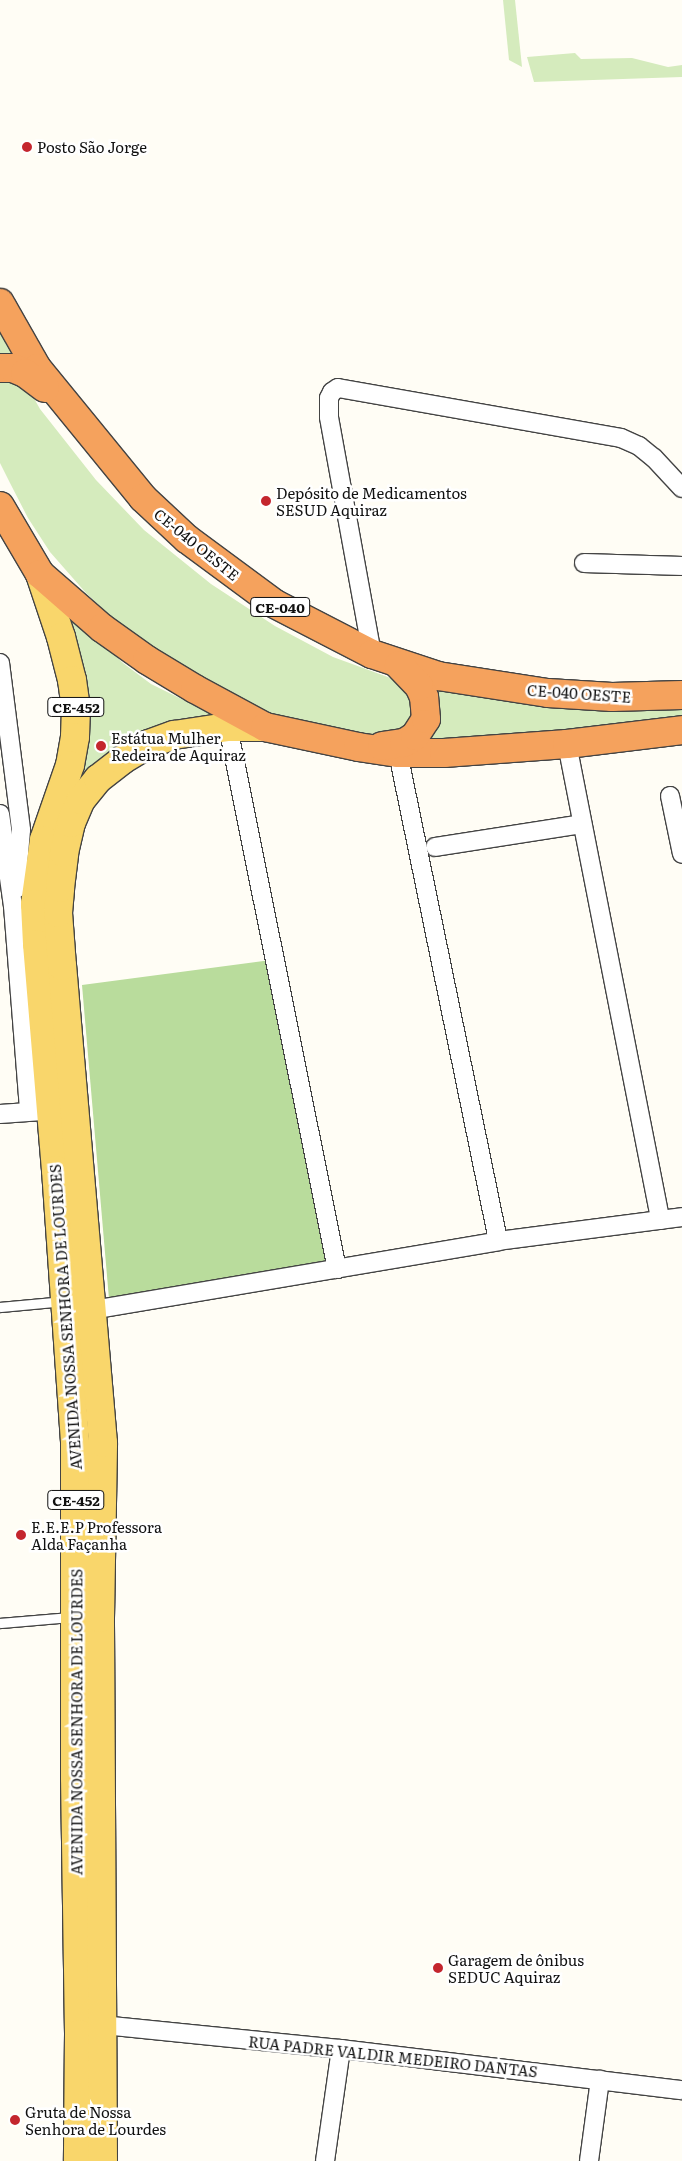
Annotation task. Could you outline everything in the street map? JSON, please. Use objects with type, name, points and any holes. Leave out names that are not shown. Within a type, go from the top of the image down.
[{"type":"highway","name":"CE-040 OESTE","points":[[0,303],[36,368],[143,498],[186,539],[275,604],[372,654],[399,665],[438,676],[548,693],[612,697],[682,696]]},
{"type":"highway","points":[[0,368],[13,368],[26,373],[72,413]]},
{"type":"highway","points":[[0,506],[40,574],[102,628],[147,660],[195,689],[265,727],[358,748],[398,753],[444,753],[567,744],[682,730]]},
{"type":"highway","points":[[358,748],[404,742],[422,728],[426,719],[424,697],[419,686],[399,665]]},
{"type":"main road","name":"AVENIDA NOSSA SENHORA DE LOURDES","points":[[40,574],[62,637],[76,708],[75,737],[70,765],[44,840],[35,904],[36,944],[66,1301],[75,1442],[76,1617],[74,1740],[79,2034],[78,2161]]},
{"type":"main road","name":"AVENIDA NOSSA SENHORA DE LOURDES","points":[[103,2161],[100,1618],[103,1443],[92,1310],[51,1110],[58,913],[64,853],[71,823],[81,800],[98,779],[122,760],[149,744],[174,735],[228,727]]},
{"type":"main road","name":"CE-452","points":[[228,727],[265,727]]},
{"type":"street","points":[[372,654],[329,418],[329,398],[332,392],[338,388],[621,438],[639,446],[654,458],[682,488]]},
{"type":"street","points":[[584,563],[682,566]]},
{"type":"street","points":[[0,663],[21,830],[19,869],[13,906]]},
{"type":"street","points":[[228,727],[337,1270]]},
{"type":"street","points":[[567,744],[660,1220]]},
{"type":"street","points":[[398,753],[498,1241]]},
{"type":"street","points":[[670,796],[682,854]]},
{"type":"street","points":[[0,814],[13,906],[51,1110],[0,1114]]},
{"type":"street","points":[[435,847],[582,824]]},
{"type":"street","points":[[92,1310],[337,1270],[498,1241],[682,1217]]},
{"type":"street","name":"RUA PADRE VALDIR MEDEIRO DANTAS","points":[[103,2025],[341,2049],[682,2090]]},
{"type":"street","points":[[325,2161],[341,2049]]},
{"type":"street","points":[[589,2161],[600,2080]]},
{"type":"lane","points":[[0,1307],[66,1301]]},
{"type":"lane","points":[[0,1623],[76,1617]]},
{"type":"green space","points":[[503,0],[515,0],[522,67],[509,60]]},
{"type":"green space","points":[[575,53],[581,59],[632,58],[668,67],[682,65],[682,77],[534,82],[527,57]]},
{"type":"green space","points":[[0,317],[22,358],[0,357]]},
{"type":"green space","points":[[0,376],[27,386],[40,409],[96,480],[144,530],[211,584],[275,626],[333,657],[396,680],[408,687],[421,717],[384,740],[268,715],[136,640],[86,593],[50,552],[28,518],[0,463]]},
{"type":"green space","points":[[70,613],[123,663],[151,684],[220,718],[76,785],[88,733],[89,698]]},
{"type":"green space","points":[[432,688],[554,708],[682,709],[682,722],[425,742]]},
{"type":"green space","points":[[271,960],[332,1267],[109,1299],[82,985]]},
{"type":"place","name":"Posto São Jorge","points":[[27,147]]},
{"type":"place","name":"Depósito de Medicamentos SESUD Aquiraz","points":[[266,501]]},
{"type":"place","name":"Estátua Mulher Redeira de Aquiraz","points":[[101,746]]},
{"type":"place","name":"E.E.E.P Professora Alda Façanha","points":[[21,1535]]},
{"type":"place","name":"Garagem de ônibus SEDUC Aquiraz","points":[[438,1968]]},
{"type":"place","name":"Gruta de Nossa Senhora de Lourdes","points":[[15,2120]]}]
